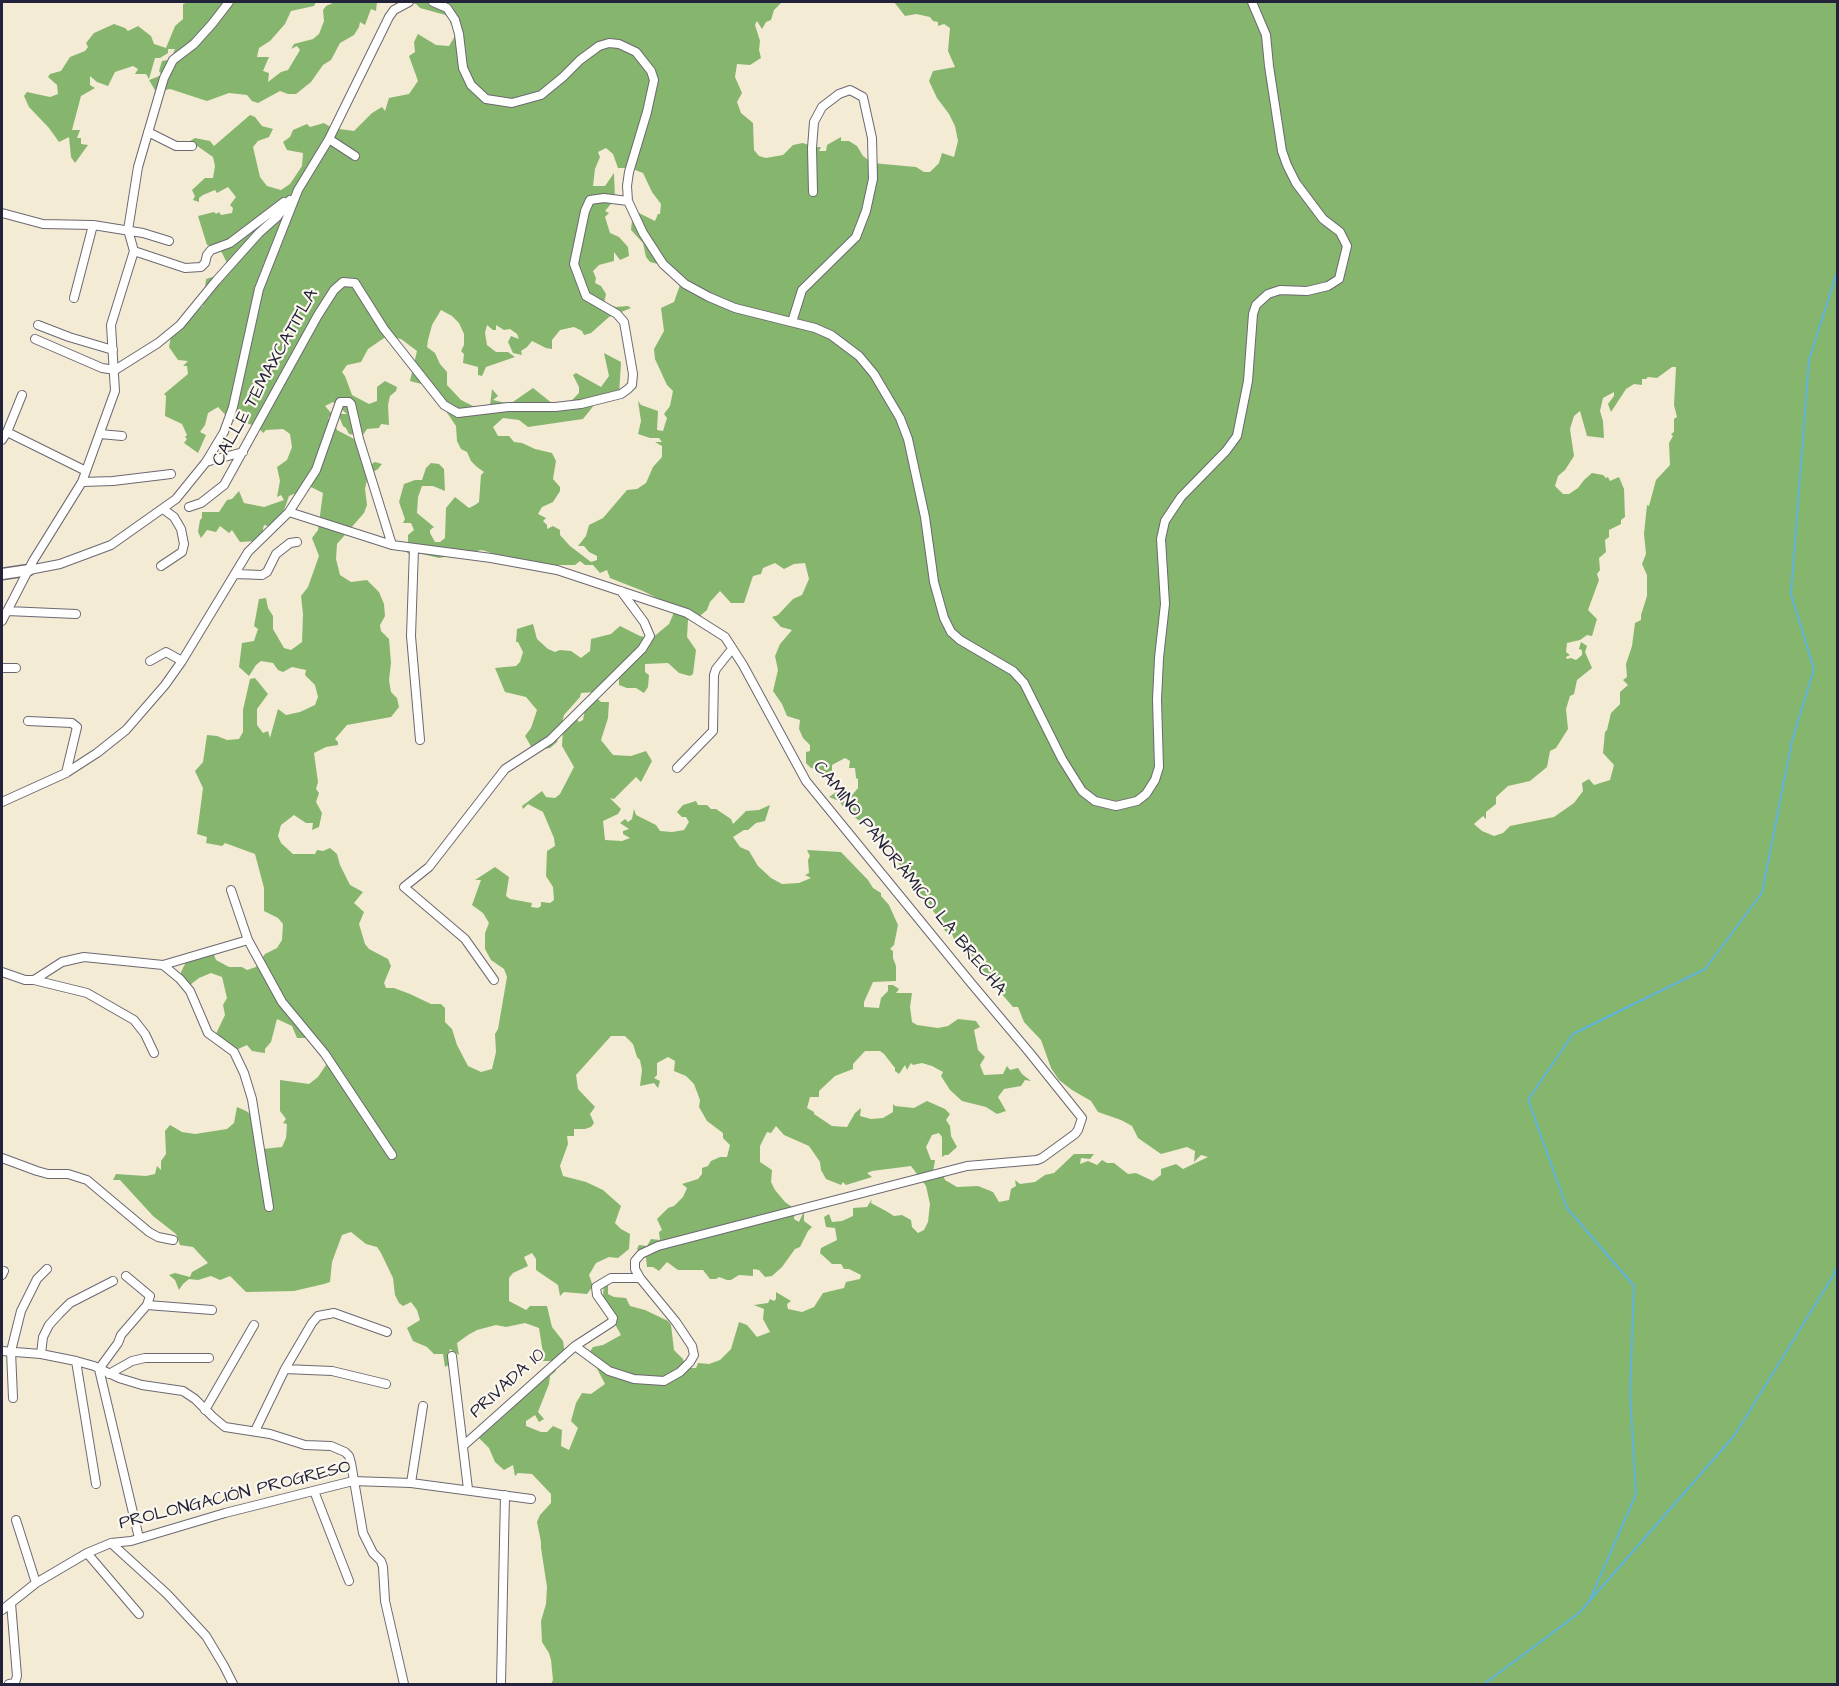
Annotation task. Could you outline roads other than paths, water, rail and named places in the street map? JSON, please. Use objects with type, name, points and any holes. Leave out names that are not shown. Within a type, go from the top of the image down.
[{"type":"street","points":[[2,621],[29,570],[82,482],[115,391],[111,325],[134,251],[128,230],[138,167],[164,78],[173,60],[194,44],[229,2]]},
{"type":"street","points":[[35,339],[102,368],[115,370],[158,343],[180,325],[252,241],[278,217],[298,190],[328,139],[388,17],[393,10],[409,2]]},
{"type":"street","points":[[433,2],[447,8],[455,20],[463,68],[471,85],[486,99],[512,103],[541,95],[599,46],[609,43],[619,44],[636,52],[651,71],[654,80],[629,172],[628,201],[643,233],[663,264],[686,284],[735,308],[792,322],[831,335],[859,356],[874,374],[900,418],[908,439],[925,517],[934,582],[944,618],[951,632],[960,640],[1013,671],[1024,682],[1072,776],[1084,794],[1099,803],[1116,806],[1137,801],[1146,794],[1155,780],[1159,767],[1157,700],[1165,604],[1161,539],[1165,521],[1181,497],[1226,451],[1237,436],[1248,381],[1253,314],[1256,305],[1268,294],[1280,290],[1307,291],[1334,283],[1339,279],[1347,246],[1340,232],[1323,219],[1296,183],[1287,165],[1282,151],[1266,35],[1252,2]]},
{"type":"street","points":[[792,322],[802,290],[856,237],[866,211],[873,179],[872,138],[863,97],[850,90],[839,94],[822,107],[814,122],[813,192]]},
{"type":"street","points":[[148,132],[176,146],[192,146]]},
{"type":"street","points":[[328,139],[355,156]]},
{"type":"street","points":[[134,251],[186,268],[201,267],[211,250],[230,243],[298,190]]},
{"type":"street","points":[[2,574],[60,564],[111,545],[176,499],[206,462],[224,432],[233,407],[259,289],[298,190]]},
{"type":"street","name":"CALLE TEMAXCATITLA","points":[[189,507],[201,502],[224,485],[318,315],[334,290],[343,282],[355,283],[384,329],[444,405],[458,413],[508,407],[555,407],[581,404],[621,394],[632,385],[633,374],[626,325],[617,314],[586,296],[573,264],[585,211],[590,200],[604,198],[628,201]]},
{"type":"street","points":[[2,213],[44,224],[93,225],[128,230],[169,240]]},
{"type":"street","points":[[74,298],[93,225]]},
{"type":"street","points":[[38,325],[113,350]]},
{"type":"street","points":[[2,440],[22,395]]},
{"type":"street","points":[[2,802],[66,773],[97,753],[126,730],[165,685],[248,552],[289,512],[321,459],[339,403],[349,402],[351,404],[359,439],[392,545]]},
{"type":"street","points":[[7,432],[86,471]]},
{"type":"street","points":[[100,434],[122,436]]},
{"type":"street","points":[[206,462],[243,452]]},
{"type":"street","points":[[82,482],[171,474]]},
{"type":"street","points":[[161,566],[182,552],[184,544],[181,529],[174,517],[163,510]]},
{"type":"street","name":"CAMINO PANORÁMICO LA BRECHA","points":[[289,512],[392,545],[557,570],[687,613],[724,637],[806,781],[1082,1118],[1075,1134],[1042,1158],[967,1166],[658,1246],[641,1254],[635,1261],[635,1269],[640,1278]]},
{"type":"street","points":[[236,574],[262,575],[267,572],[276,554],[290,543],[297,542]]},
{"type":"street","points":[[414,548],[411,636],[420,740]]},
{"type":"street","points":[[494,980],[465,939],[404,887],[429,867],[505,769],[550,740],[642,649],[650,636],[644,622],[621,591]]},
{"type":"street","points":[[7,611],[76,614]]},
{"type":"street","points":[[677,768],[713,731],[714,675],[732,649]]},
{"type":"street","points":[[150,661],[166,652],[182,661]]},
{"type":"street","points":[[2,668],[16,668]]},
{"type":"street","points":[[28,721],[72,723],[77,727],[66,773]]},
{"type":"street","points":[[231,890],[248,940],[282,1002],[325,1054],[392,1155]]},
{"type":"street","points":[[34,980],[62,962],[84,957],[162,965],[248,940]]},
{"type":"street","points":[[162,965],[180,979],[190,991],[208,1034],[234,1052],[244,1072],[252,1099],[269,1207]]},
{"type":"street","points":[[2,972],[25,980],[34,980],[87,993],[134,1020],[145,1034],[154,1053]]},
{"type":"street","points":[[2,1158],[48,1174],[68,1174],[87,1180],[149,1232],[158,1237],[173,1240]]},
{"type":"street","points":[[13,1398],[6,1351],[21,1311],[37,1279],[47,1269]]},
{"type":"street","points":[[126,1276],[150,1296],[147,1305],[120,1335],[118,1343],[99,1370],[138,1538]]},
{"type":"street","name":"PRIVADA 10","points":[[463,1446],[575,1346],[612,1322],[613,1318],[597,1295],[596,1287],[611,1278],[640,1278]]},
{"type":"street","points":[[575,1346],[609,1371],[634,1379],[664,1381],[680,1372],[690,1362],[694,1355],[692,1346],[676,1322],[640,1278]]},
{"type":"street","points":[[41,1354],[43,1336],[59,1314],[70,1303],[113,1281]]},
{"type":"street","points":[[147,1305],[212,1310]]},
{"type":"street","points":[[255,1431],[285,1370],[318,1316],[334,1313],[387,1332]]},
{"type":"street","points":[[205,1410],[254,1325]]},
{"type":"street","points":[[6,1351],[41,1354],[75,1361],[142,1385],[183,1390],[225,1427],[255,1431],[305,1445],[339,1448],[349,1456],[363,1533],[383,1568],[385,1600],[404,1684]]},
{"type":"street","name":"PRIVADA 10","points":[[452,1356],[468,1489]]},
{"type":"street","points":[[109,1374],[132,1361],[145,1358],[209,1358]]},
{"type":"street","points":[[75,1361],[96,1484]]},
{"type":"street","points":[[285,1370],[332,1371],[386,1384]]},
{"type":"street","points":[[411,1483],[423,1406]]},
{"type":"street","name":"PROLONGACIÓN PROGRESO","points":[[2,1610],[36,1583],[87,1553],[111,1543],[138,1538],[225,1513],[353,1481],[411,1483],[531,1499]]},
{"type":"street","points":[[314,1491],[349,1581]]},
{"type":"street","points":[[501,1684],[505,1495]]},
{"type":"street","points":[[16,1520],[36,1583]]},
{"type":"street","points":[[111,1543],[167,1594],[206,1636],[233,1684]]},
{"type":"street","points":[[87,1553],[139,1614]]},
{"type":"street","points":[[9,1684],[15,1683],[16,1676],[11,1603]]},
{"type":"waterway","points":[[1589,1602],[1636,1494],[1630,1392],[1634,1286],[1567,1208],[1528,1100],[1573,1034],[1705,969],[1762,893],[1792,741],[1814,669],[1791,594],[1809,360],[1838,269]]},
{"type":"waterway","points":[[1484,1684],[1579,1613],[1734,1436],[1838,1265]]}]
